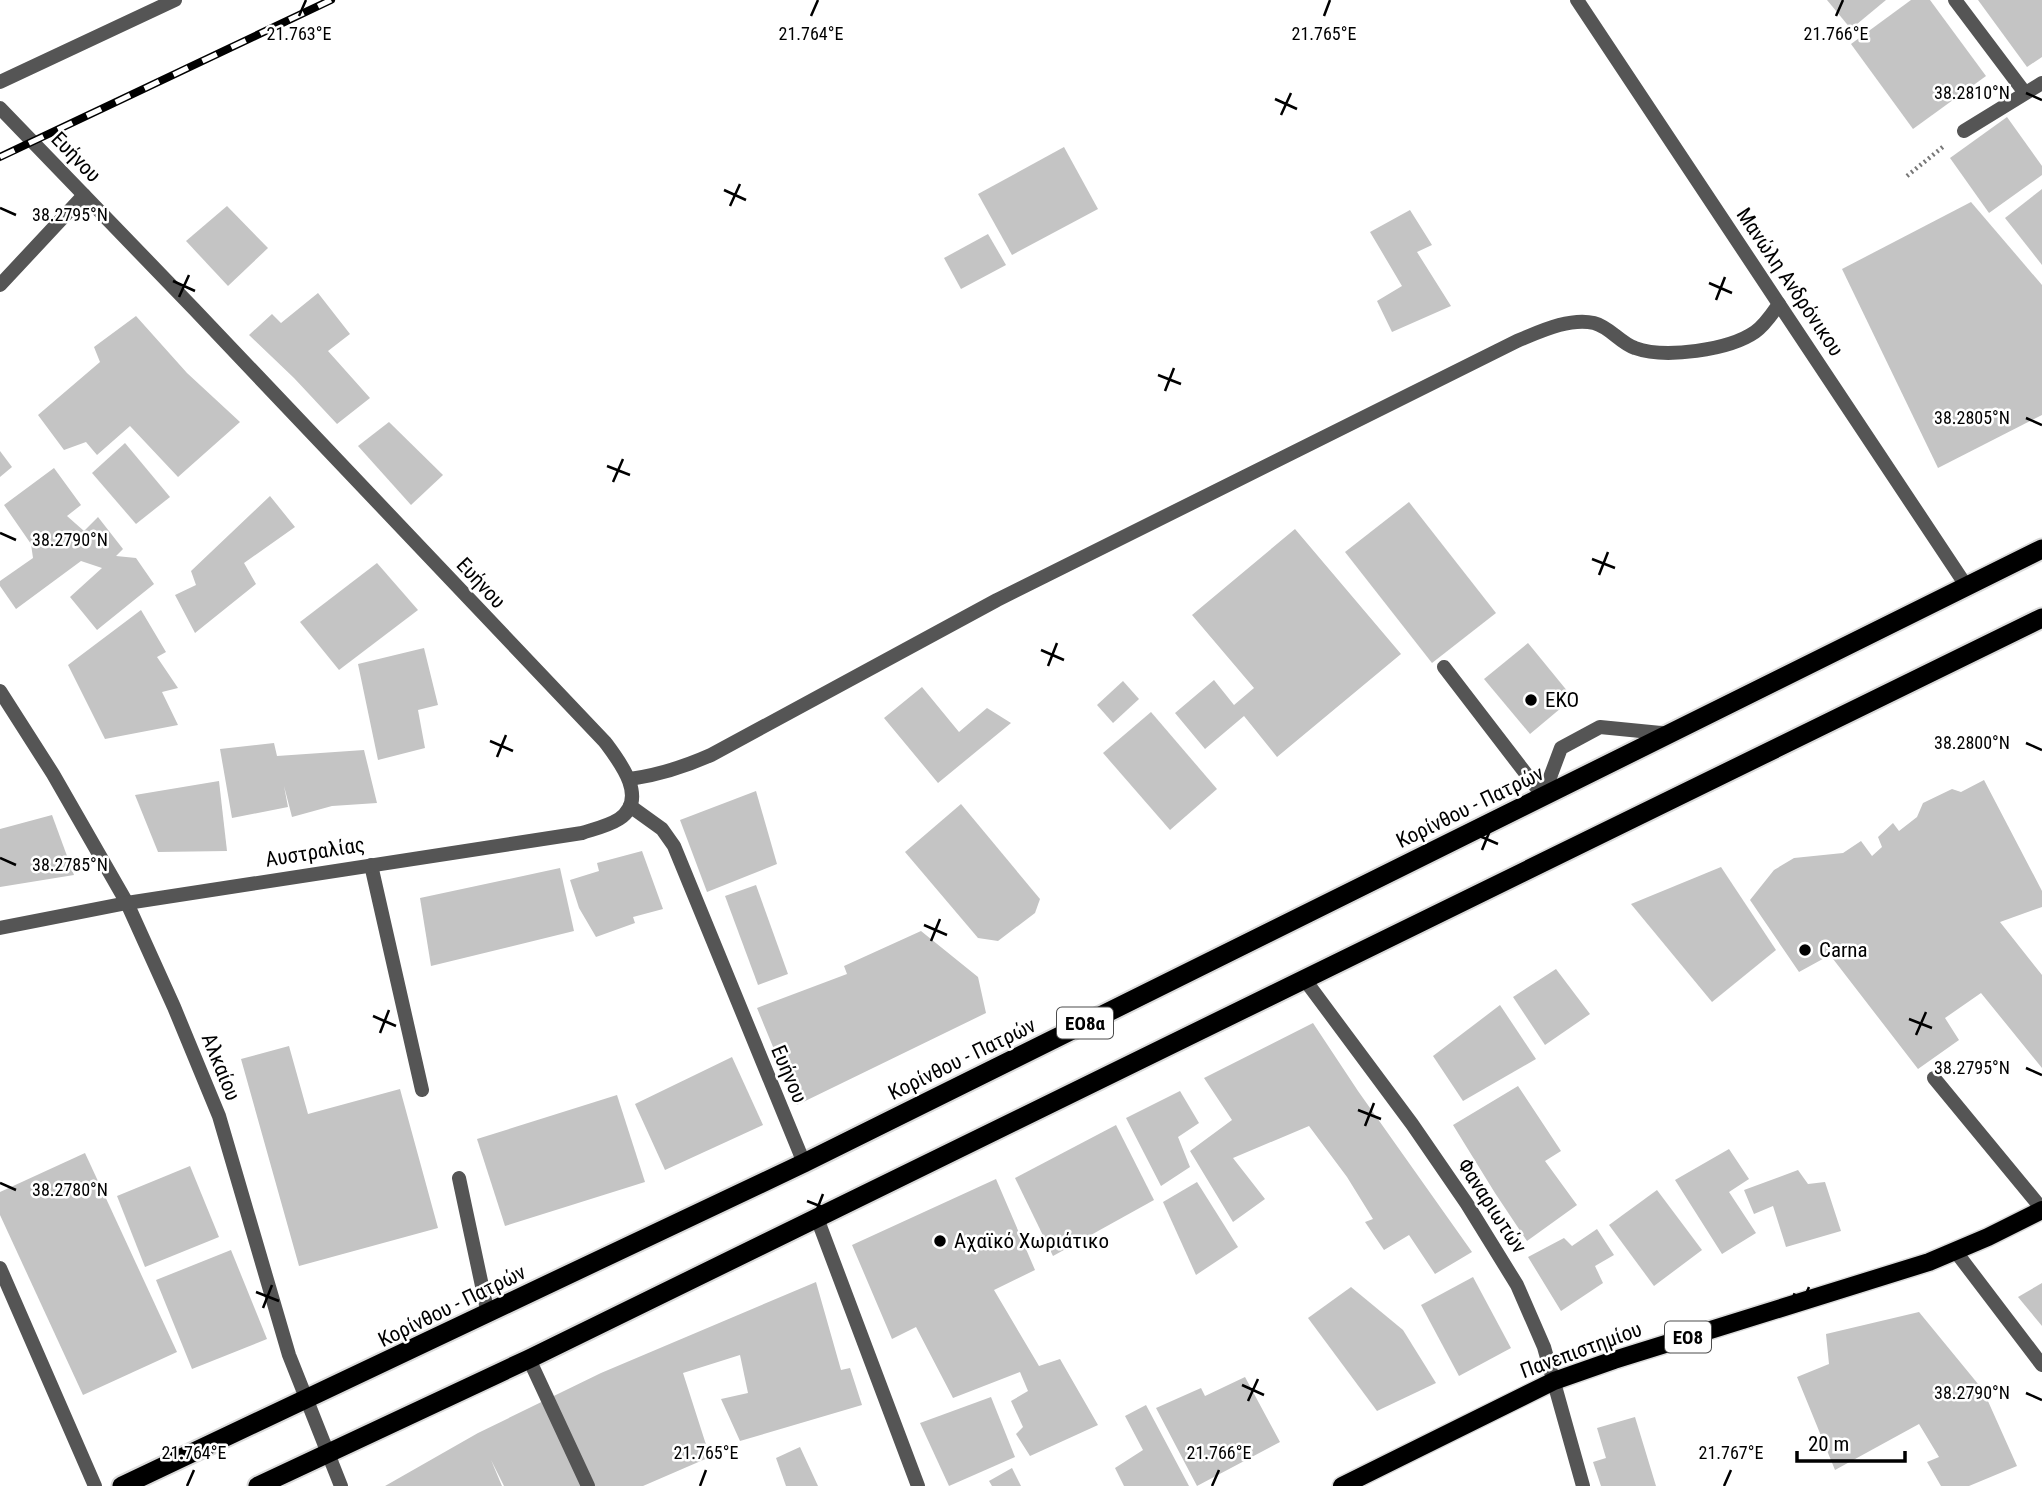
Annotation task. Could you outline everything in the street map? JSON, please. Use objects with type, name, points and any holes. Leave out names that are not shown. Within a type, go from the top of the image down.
[{"type":"highway","name":"Κορίνθου - Πατρών","points":[[122,1486],[804,1163],[2042,549]]},
{"type":"highway","name":"ΕΟ8α","points":[[258,1486],[529,1359],[2042,618]]},
{"type":"main road","name":"Πανεπιστημίου","points":[[1342,1486],[1554,1381],[1956,1252],[2042,1209]]},
{"type":"street","points":[[0,82],[175,0]]},
{"type":"street","name":"Μανώλη Ανδρόνικου","points":[[1577,0],[1967,587]]},
{"type":"street","points":[[1955,0],[2025,93]]},
{"type":"street","points":[[1964,131],[2042,83]]},
{"type":"street","name":"Ευήνου","points":[[0,108],[605,742],[629,779]]},
{"type":"street","points":[[0,285],[84,195]]},
{"type":"street","points":[[629,806],[629,779],[674,770],[711,755],[998,600],[1517,341],[1548,329],[1585,322],[1602,326],[1636,349],[1673,353],[1744,338],[1762,327],[1779,304]]},
{"type":"street","points":[[1444,667],[1543,796]]},
{"type":"street","name":"Αλκαίου","points":[[0,691],[53,774],[127,903],[174,1007],[219,1116],[289,1355],[341,1486]]},
{"type":"street","points":[[1543,796],[1560,748],[1600,727],[1671,734]]},
{"type":"street","name":"Ευήνου","points":[[629,806],[662,829],[674,846],[804,1163]]},
{"type":"street","name":"Αυστραλίας","points":[[0,928],[127,903],[582,833],[615,822],[625,814],[629,806]]},
{"type":"street","points":[[371,865],[422,1090]]},
{"type":"street","name":"Φαναριωτών","points":[[1305,980],[1412,1124],[1517,1285],[1534,1322],[1554,1381],[1583,1486]]},
{"type":"street","points":[[1934,1078],[2042,1209]]},
{"type":"street","points":[[459,1178],[488,1314]]},
{"type":"street","points":[[817,1218],[918,1486]]},
{"type":"street","points":[[1956,1252],[2042,1365]]},
{"type":"street","points":[[0,1268],[95,1486]]},
{"type":"street","points":[[529,1359],[589,1486]]},
{"type":"path","points":[[1907,176],[1964,131]]},
{"type":"building","points":[[1827,0],[1886,0],[1851,29]]},
{"type":"building","points":[[1911,0],[1930,0],[1986,76],[1913,129],[1851,44]]},
{"type":"building","points":[[1978,0],[2042,0],[2042,57],[2027,67]]},
{"type":"building","points":[[2007,117],[2042,166],[2042,175],[1989,213],[1950,158]]},
{"type":"building","points":[[1064,147],[1098,209],[1012,255],[978,194]]},
{"type":"building","points":[[2042,189],[2042,265],[2005,218]]},
{"type":"building","points":[[1971,202],[2042,285],[2042,415],[1938,468],[1842,269]]},
{"type":"building","points":[[227,206],[268,248],[228,286],[186,241]]},
{"type":"building","points":[[1410,210],[1432,245],[1417,252],[1451,306],[1392,332],[1377,301],[1402,286],[1370,232]]},
{"type":"building","points":[[988,234],[1006,265],[961,289],[944,258]]},
{"type":"building","points":[[318,293],[350,334],[328,351],[370,398],[337,424],[249,335],[272,314],[281,323]]},
{"type":"building","points":[[136,316],[187,373],[240,422],[178,477],[130,426],[97,455],[86,442],[64,450],[38,415],[100,362],[94,347]]},
{"type":"building","points":[[389,422],[443,475],[411,505],[358,446]]},
{"type":"building","points":[[125,443],[170,497],[136,524],[92,473]]},
{"type":"building","points":[[0,451],[12,467],[0,477]]},
{"type":"building","points":[[54,468],[81,505],[67,516],[84,531],[98,517],[123,549],[116,556],[136,558],[154,584],[97,630],[70,597],[102,568],[81,561],[16,609],[0,586],[0,581],[33,558],[31,544],[4,505]]},
{"type":"building","points":[[270,496],[295,527],[244,563],[256,584],[195,633],[175,595],[196,585],[191,571]]},
{"type":"building","points":[[1409,502],[1496,613],[1432,663],[1345,552]]},
{"type":"building","points":[[1295,529],[1401,654],[1277,757],[1244,716],[1205,749],[1175,713],[1214,680],[1234,705],[1254,688],[1192,615]]},
{"type":"building","points":[[377,563],[418,610],[339,670],[300,622]]},
{"type":"building","points":[[141,610],[166,652],[157,657],[178,688],[162,692],[178,725],[105,739],[68,665]]},
{"type":"building","points":[[1528,643],[1573,698],[1530,734],[1484,679]]},
{"type":"building","points":[[424,648],[438,705],[418,710],[425,748],[378,760],[358,664]]},
{"type":"building","points":[[1123,681],[1139,699],[1113,723],[1097,705]]},
{"type":"building","points":[[922,687],[959,732],[987,708],[1011,723],[938,783],[884,718]]},
{"type":"building","points":[[1151,712],[1217,789],[1170,830],[1103,753]]},
{"type":"building","points":[[274,743],[277,756],[364,750],[377,803],[332,806],[292,817],[284,786],[288,807],[232,818],[220,749]]},
{"type":"building","points":[[1984,780],[2042,891],[2042,907],[2000,922],[2042,975],[2042,1068],[1981,993],[1945,1018],[1959,1040],[1918,1069],[1830,955],[1799,972],[1750,900],[1774,870],[1794,858],[1843,853],[1861,841],[1872,856],[1882,847],[1878,837],[1893,823],[1899,831],[1917,817],[1923,803],[1952,789],[1961,792]]},
{"type":"building","points":[[219,781],[227,851],[158,852],[135,795]]},
{"type":"building","points":[[756,791],[777,864],[707,892],[680,820]]},
{"type":"building","points":[[961,804],[1040,899],[1035,913],[998,941],[978,938],[905,852]]},
{"type":"building","points":[[52,815],[74,875],[0,887],[0,829]]},
{"type":"building","points":[[642,851],[663,909],[633,917],[635,923],[596,937],[579,908],[570,880],[599,871],[597,863]]},
{"type":"building","points":[[1721,867],[1776,950],[1712,1002],[1631,904]]},
{"type":"building","points":[[560,868],[574,931],[431,966],[420,898]]},
{"type":"building","points":[[756,885],[788,974],[758,985],[725,896]]},
{"type":"building","points":[[921,931],[978,977],[986,1013],[797,1105],[757,1008],[847,974],[844,966]]},
{"type":"building","points":[[1556,969],[1590,1014],[1545,1045],[1513,997]]},
{"type":"building","points":[[1500,1005],[1536,1059],[1463,1101],[1433,1056]]},
{"type":"building","points":[[1313,1023],[1472,1252],[1435,1274],[1409,1235],[1384,1250],[1365,1222],[1373,1219],[1347,1177],[1309,1126],[1233,1158],[1265,1199],[1233,1222],[1190,1151],[1232,1120],[1204,1078]]},
{"type":"building","points":[[289,1046],[308,1114],[400,1089],[438,1228],[299,1266],[241,1059]]},
{"type":"building","points":[[732,1057],[763,1125],[665,1170],[635,1104]]},
{"type":"building","points":[[1518,1086],[1561,1151],[1545,1161],[1577,1205],[1527,1241],[1453,1125]]},
{"type":"building","points":[[1180,1091],[1199,1123],[1178,1137],[1190,1167],[1161,1186],[1126,1118]]},
{"type":"building","points":[[617,1095],[645,1182],[505,1226],[477,1139]]},
{"type":"building","points":[[1116,1125],[1154,1200],[1053,1256],[1015,1178]]},
{"type":"building","points":[[1729,1149],[1749,1179],[1729,1192],[1756,1233],[1722,1254],[1675,1180]]},
{"type":"building","points":[[85,1153],[177,1352],[83,1395],[0,1215],[0,1192]]},
{"type":"building","points":[[190,1166],[219,1237],[145,1267],[117,1196]]},
{"type":"building","points":[[1798,1170],[1808,1184],[1825,1182],[1841,1231],[1786,1247],[1773,1206],[1754,1214],[1744,1190]]},
{"type":"building","points":[[996,1179],[1035,1270],[994,1290],[1039,1366],[1060,1359],[1098,1425],[1030,1456],[1016,1434],[1023,1427],[1011,1401],[1028,1391],[1020,1372],[953,1398],[916,1327],[892,1339],[852,1245]]},
{"type":"building","points":[[1197,1182],[1238,1247],[1196,1275],[1163,1202]]},
{"type":"building","points":[[1657,1190],[1702,1250],[1654,1286],[1609,1225]]},
{"type":"building","points":[[1597,1229],[1614,1255],[1595,1266],[1603,1283],[1561,1311],[1528,1257],[1564,1238],[1572,1246]]},
{"type":"building","points":[[231,1250],[267,1339],[192,1369],[156,1280]]},
{"type":"building","points":[[1473,1277],[1511,1348],[1459,1376],[1421,1305]]},
{"type":"building","points":[[816,1282],[841,1370],[850,1368],[862,1405],[740,1441],[721,1399],[748,1393],[740,1355],[683,1373],[710,1457],[643,1486],[504,1486],[491,1460],[502,1486],[385,1486],[478,1433],[601,1373]]},
{"type":"building","points":[[2042,1283],[2042,1326],[2018,1297]]},
{"type":"building","points":[[1351,1287],[1403,1330],[1436,1383],[1377,1411],[1308,1318]]},
{"type":"building","points":[[1919,1312],[1983,1390],[2017,1466],[1969,1486],[1941,1486],[1927,1462],[1939,1457],[1919,1424],[1835,1470],[1797,1377],[1829,1364],[1826,1334]]},
{"type":"building","points":[[1245,1377],[1280,1442],[1197,1486],[1156,1408],[1201,1388],[1205,1396]]},
{"type":"building","points":[[991,1397],[1015,1457],[949,1486],[920,1423]]},
{"type":"building","points":[[1146,1405],[1189,1486],[1124,1486],[1115,1468],[1143,1450],[1125,1416]]},
{"type":"building","points":[[1635,1417],[1656,1486],[1601,1486],[1593,1462],[1606,1458],[1597,1428]]},
{"type":"building","points":[[800,1447],[818,1486],[786,1486],[776,1458]]},
{"type":"building","points":[[1012,1468],[1021,1486],[992,1486],[989,1481]]},
{"type":"railway","points":[[0,157],[331,0]]},
{"type":"place","name":"EKO","points":[[1531,700]]},
{"type":"place","name":"Carna","points":[[1805,950]]},
{"type":"place","name":"Αχαϊκό Χωριάτικο","points":[[940,1241]]}]
